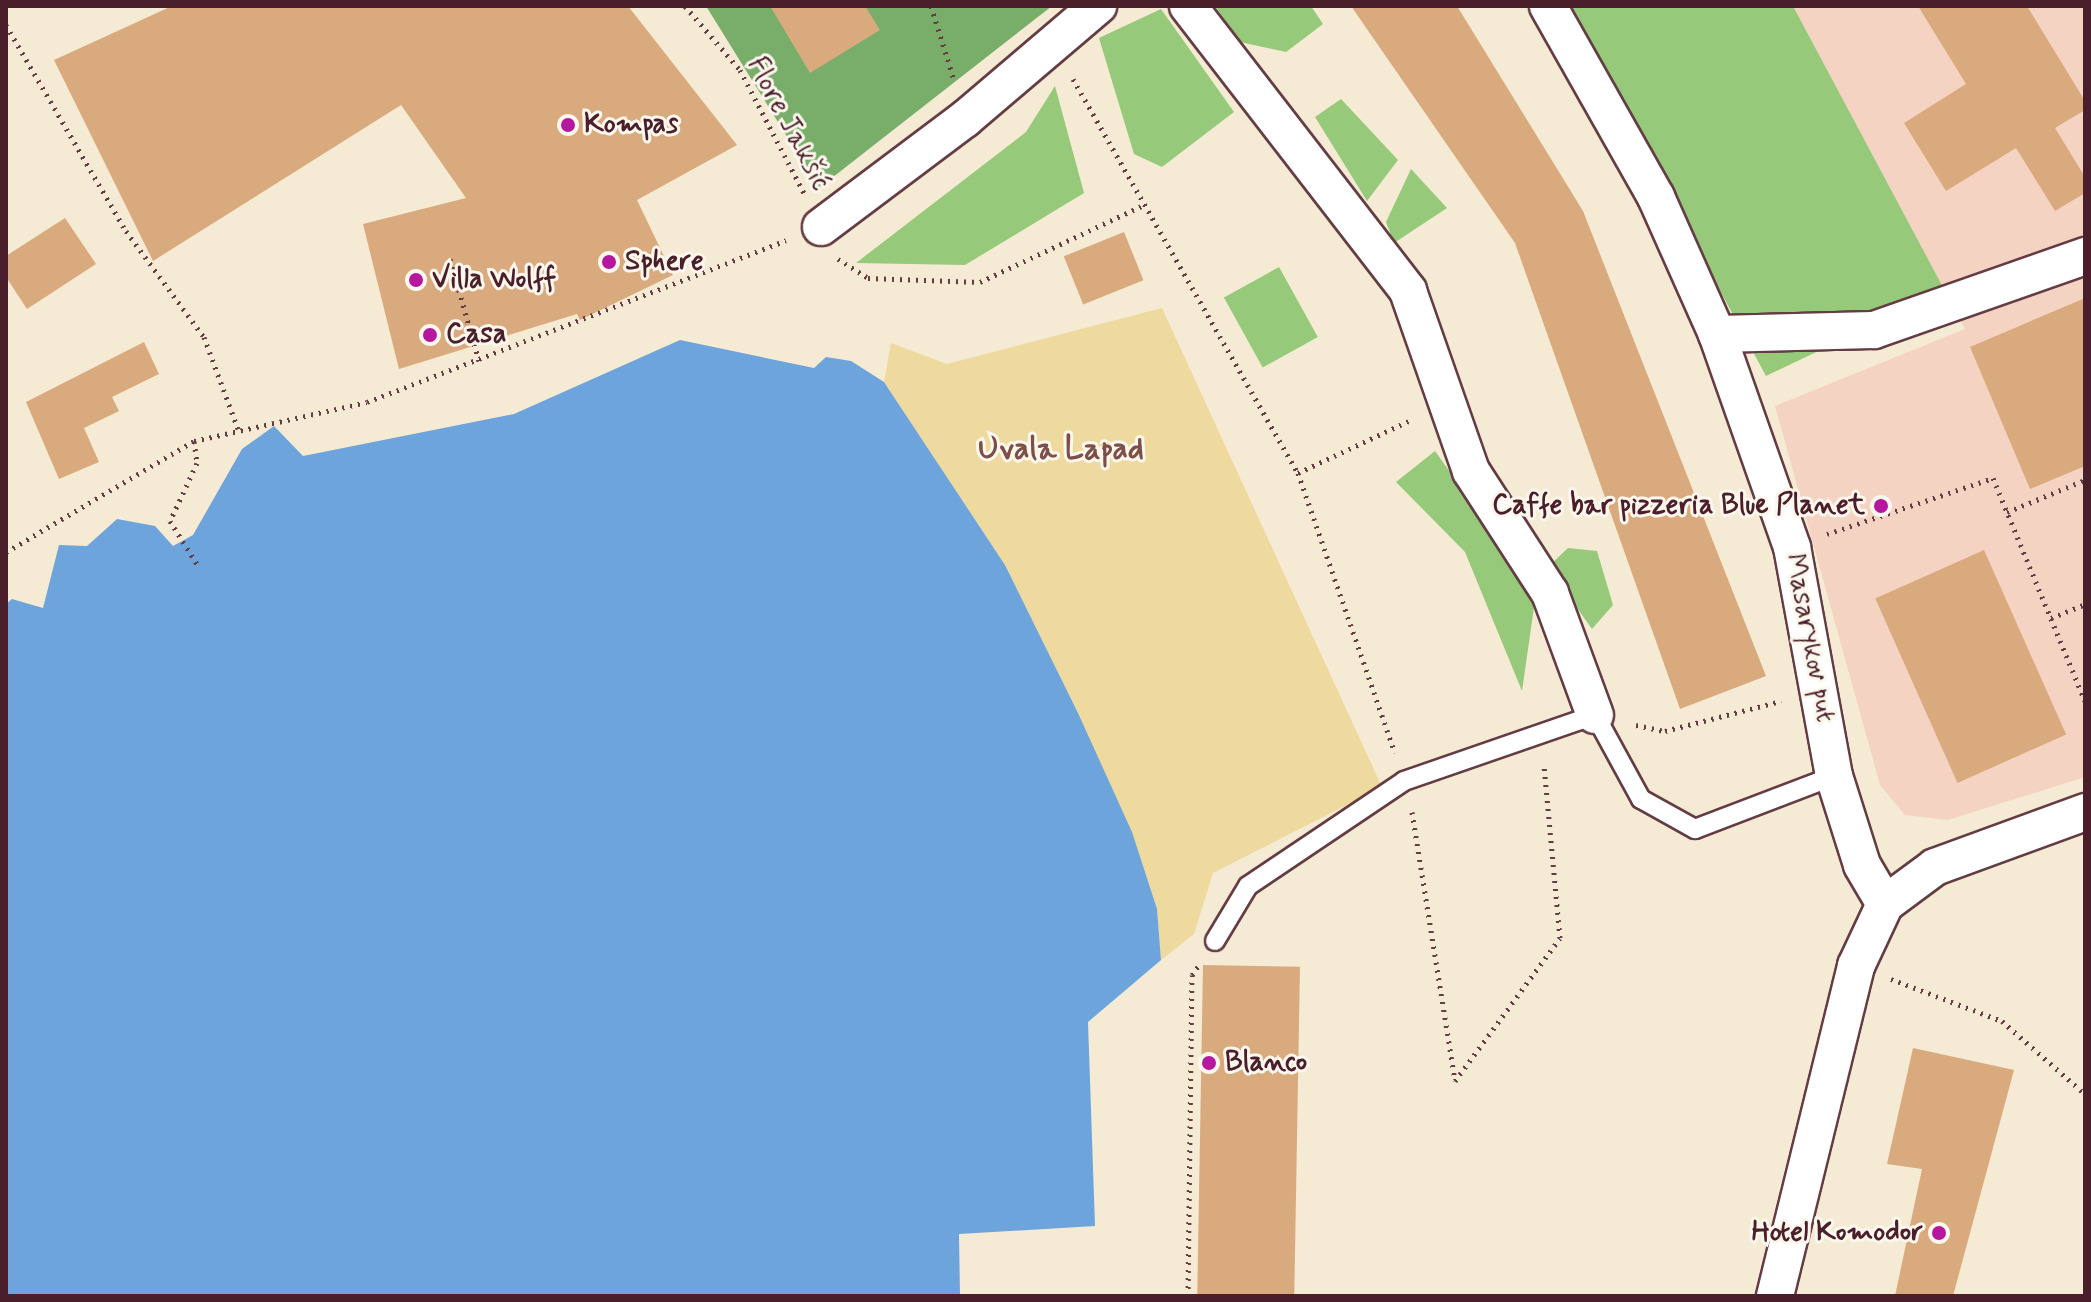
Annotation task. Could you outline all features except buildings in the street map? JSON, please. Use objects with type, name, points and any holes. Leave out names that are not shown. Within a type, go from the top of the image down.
[{"type":"street","points":[[821,227],[965,119],[1054,47],[1098,6]]},
{"type":"street","points":[[1188,6],[1408,291],[1443,405],[1471,471],[1550,593],[1595,715]]},
{"type":"street","name":"Masarykov put","points":[[1550,9],[1656,197],[1717,334],[1792,547],[1834,776],[1862,865],[1885,904]]},
{"type":"street","points":[[1717,334],[1874,330],[2085,256]]},
{"type":"street","points":[[1775,1296],[1856,966],[1885,904],[1935,867],[2085,812]]},
{"type":"lane","points":[[1215,941],[1248,886],[1404,781],[1595,715],[1641,799],[1695,829],[1834,776]]},
{"type":"path","name":"Flore Jakšić","points":[[685,6],[740,70],[842,267],[868,278],[980,282],[1144,205]]},
{"type":"path","points":[[931,6],[965,119]]},
{"type":"path","points":[[6,25],[126,231],[204,337],[238,429]]},
{"type":"path","points":[[1054,47],[1298,473],[1404,781],[1425,865],[1455,1081],[1560,938],[1541,733]]},
{"type":"path","points":[[6,552],[194,441],[238,429],[302,421],[479,361],[821,227]]},
{"type":"path","points":[[450,259],[479,361]]},
{"type":"path","points":[[1298,473],[1443,405]]},
{"type":"path","points":[[194,441],[197,463],[170,521],[197,564]]},
{"type":"path","points":[[1792,547],[1993,478],[2085,701]]},
{"type":"path","points":[[2007,512],[2085,480]]},
{"type":"path","points":[[2051,618],[2085,604]]},
{"type":"path","points":[[1595,715],[1665,731],[1820,687]]},
{"type":"path","points":[[1188,1296],[1192,975],[1215,941]]},
{"type":"path","points":[[1856,966],[2002,1021],[2085,1094]]},
{"type":"shaded area","points":[[1793,6],[2085,6],[2085,777],[1948,820],[1905,815],[1880,785],[1775,406],[1965,329]]},
{"type":"green space","points":[[706,6],[1052,6],[819,188]]},
{"type":"green space","points":[[1215,6],[1311,6],[1323,24],[1286,52],[1240,42]]},
{"type":"green space","points":[[1567,6],[1793,6],[1945,291],[1766,376]]},
{"type":"green space","points":[[1161,9],[1234,112],[1162,167],[1134,154],[1099,38]]},
{"type":"green space","points":[[1055,86],[1084,193],[965,265],[856,263],[1026,132]]},
{"type":"green space","points":[[1341,99],[1398,160],[1367,201],[1315,117]]},
{"type":"green space","points":[[1411,169],[1447,208],[1394,243],[1386,222]]},
{"type":"green space","points":[[1279,267],[1318,337],[1263,368],[1224,298]]},
{"type":"green space","points":[[1435,451],[1536,593],[1522,691],[1465,552],[1396,482]]},
{"type":"green space","points":[[1568,548],[1597,551],[1613,605],[1592,629],[1548,567]]},
{"type":"sand","points":[[1162,308],[1382,787],[1213,873],[1194,934],[1161,960],[1157,909],[1078,713],[1005,565],[884,382],[891,343],[947,364]]},
{"type":"water","points":[[680,340],[814,368],[826,357],[851,361],[884,382],[1005,565],[1078,713],[1132,832],[1157,909],[1161,960],[1088,1022],[1095,1226],[959,1234],[960,1296],[6,1296],[6,604],[12,599],[43,608],[59,545],[87,546],[117,519],[155,526],[173,546],[193,535],[242,449],[274,426],[303,456],[514,414]]},
{"type":"place","name":"Kompas","points":[[568,125]]},
{"type":"place","name":"Sphere","points":[[609,262]]},
{"type":"place","name":"Villa Wolff","points":[[416,280]]},
{"type":"place","name":"Casa","points":[[430,335]]},
{"type":"place","name":"Caffe bar pizzeria Blue Planet","points":[[1881,506]]},
{"type":"place","name":"Blanco","points":[[1209,1063]]},
{"type":"place","name":"Hotel Komodor","points":[[1939,1233]]},
{"type":"district","name":"Uvala Lapad","points":[[1061,449]]}]
